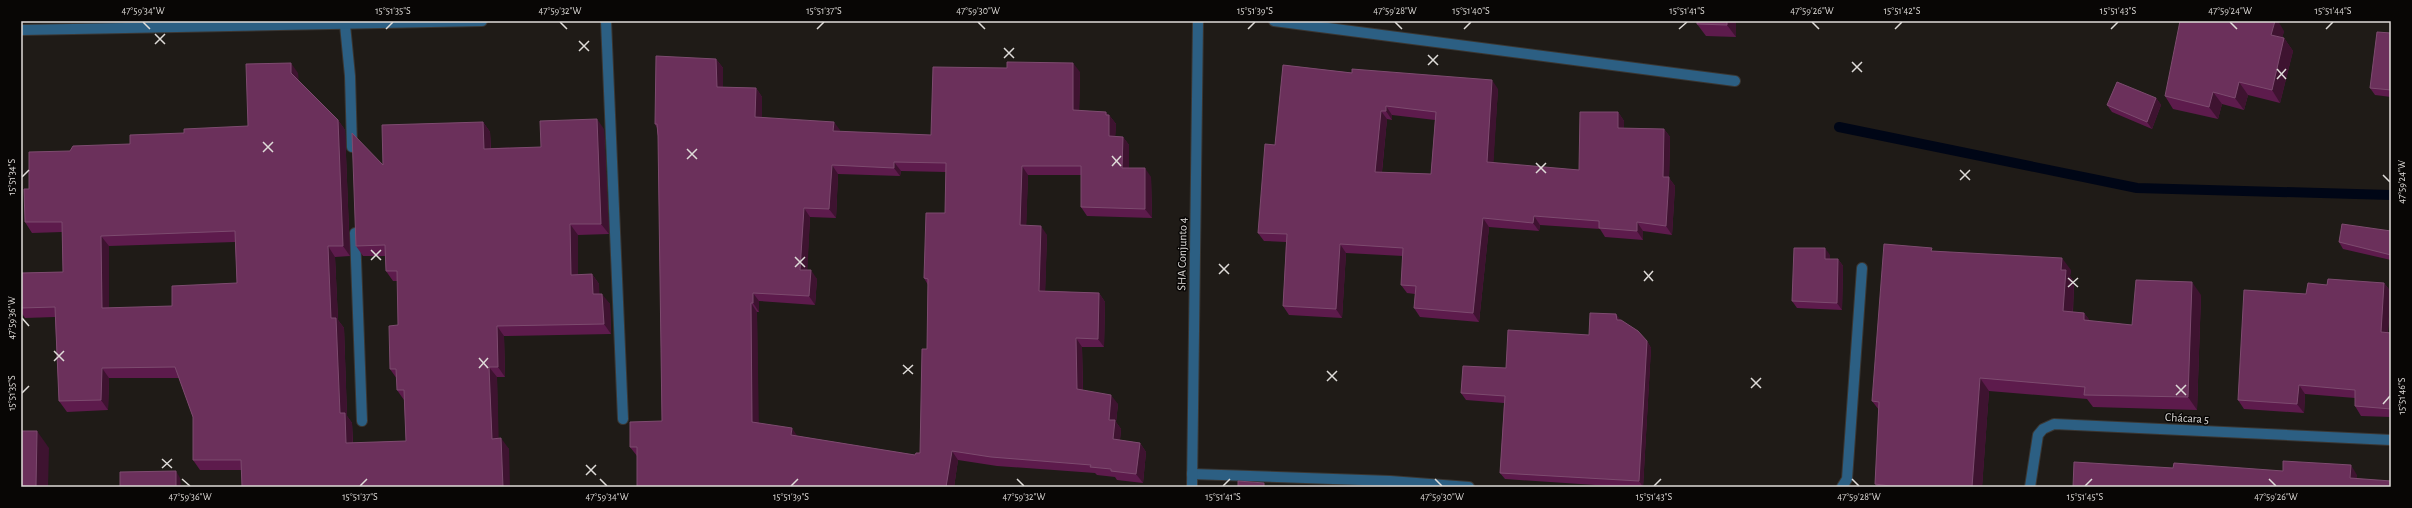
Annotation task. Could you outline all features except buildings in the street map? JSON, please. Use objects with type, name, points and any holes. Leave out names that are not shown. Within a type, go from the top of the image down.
[{"type":"street","points":[[21,30],[345,25],[482,21]]},
{"type":"street","points":[[606,21],[623,419]]},
{"type":"street","name":"SHA Conjunto 4","points":[[1192,487],[1198,21]]},
{"type":"street","points":[[1274,21],[1735,81]]},
{"type":"street","points":[[345,25],[350,76],[352,154]]},
{"type":"street","points":[[355,225],[362,421]]},
{"type":"street","points":[[1842,487],[1847,479],[1862,268]]},
{"type":"street","name":"Chácara 5","points":[[2030,487],[2038,435],[2042,429],[2054,424],[2391,440]]},
{"type":"street","points":[[1192,474],[1390,481],[1469,487]]},
{"type":"waterway","points":[[1839,127],[2137,188],[2391,195]]}]
